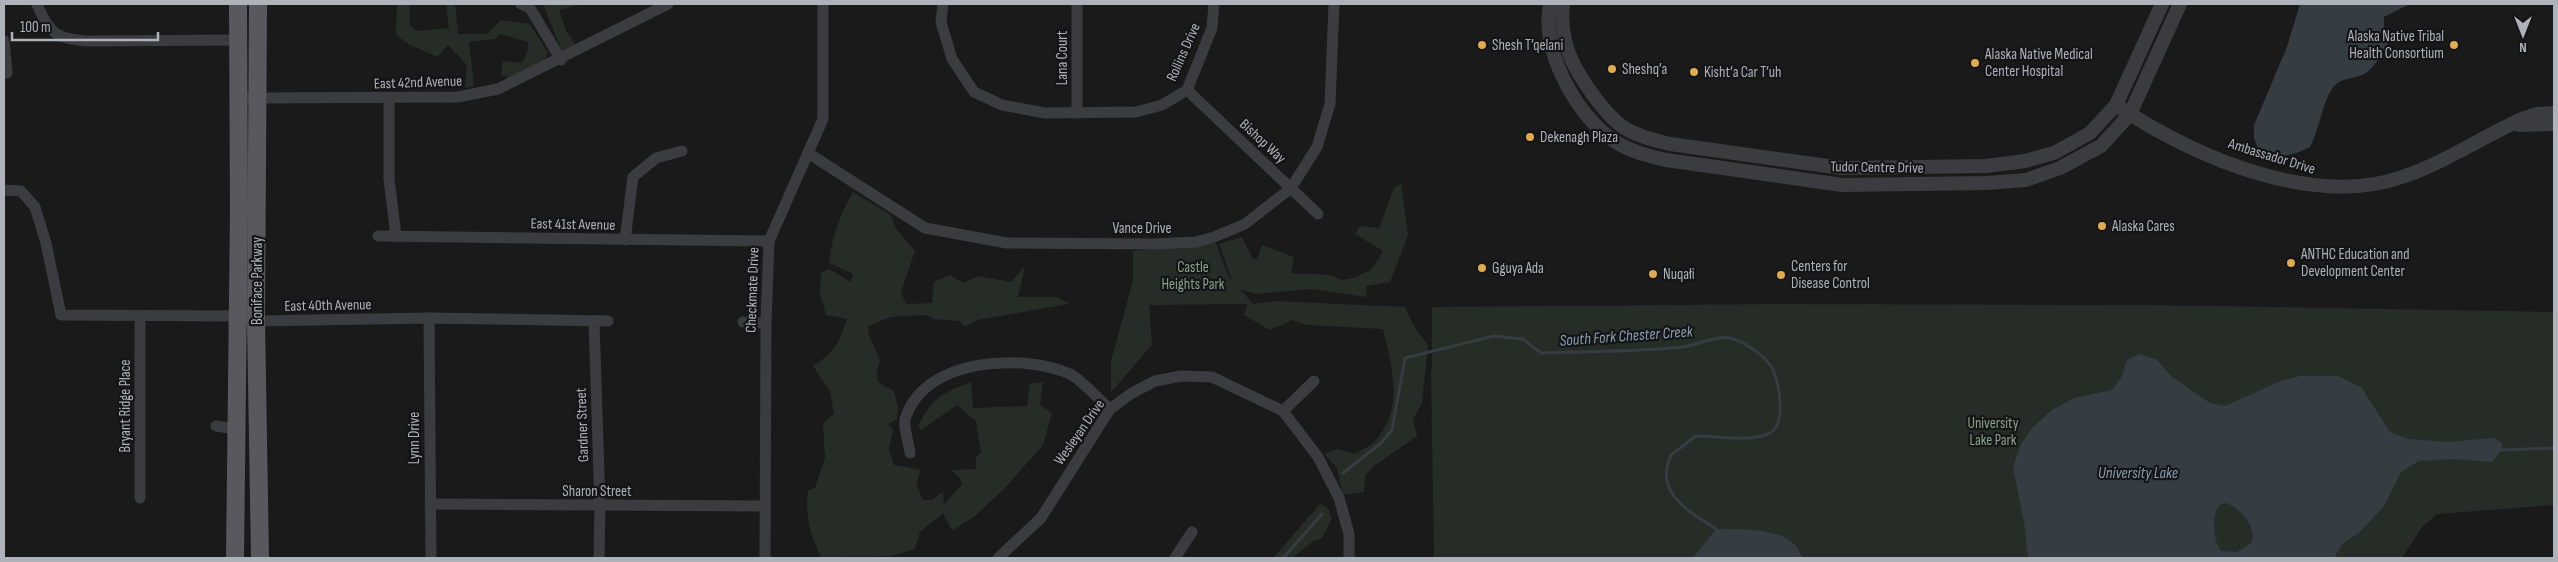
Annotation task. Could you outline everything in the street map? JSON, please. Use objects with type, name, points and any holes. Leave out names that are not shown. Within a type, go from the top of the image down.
[{"type":"main road","name":"Boniface Parkway","points":[[236,558],[238,4]]},
{"type":"main road","name":"Boniface Parkway","points":[[258,4],[256,321],[260,558]]},
{"type":"street","points":[[37,4],[48,28],[59,36],[70,39],[88,41],[238,40]]},
{"type":"street","points":[[521,4],[530,8],[561,60]]},
{"type":"street","name":"East 42nd Avenue","points":[[238,98],[458,97],[498,89],[561,60],[668,4]]},
{"type":"street","name":"Checkmate Drive","points":[[765,558],[766,323],[769,241],[823,119],[823,4]]},
{"type":"street","name":"Rollins Drive","points":[[943,4],[941,22],[952,60],[974,92],[1002,105],[1045,113],[1136,112],[1162,105],[1187,90],[1212,28],[1214,4]]},
{"type":"street","name":"Lana Court","points":[[1077,4],[1077,113]]},
{"type":"street","name":"Vance Drive","points":[[808,153],[926,228],[1007,243],[1154,244],[1196,242],[1214,237],[1245,224],[1291,188],[1317,147],[1330,104],[1334,4]]},
{"type":"street","name":"Tudor Centre Drive","points":[[1550,4],[1548,24],[1560,69],[1573,96],[1596,125],[1613,141],[1639,153],[1666,160],[1842,185],[1987,183],[2026,180],[2060,168],[2101,146],[2130,114],[2180,4]]},
{"type":"street","name":"Tudor Centre Drive","points":[[1563,4],[1565,41],[1572,63],[1597,100],[1623,127],[1645,137],[1670,144],[1842,168],[1986,166],[2024,161],[2060,150],[2090,133],[2116,105],[2162,4]]},
{"type":"street","points":[[4,40],[6,73]]},
{"type":"street","name":"Bishop Way","points":[[1187,90],[1318,214]]},
{"type":"street","points":[[389,98],[389,179],[396,236]]},
{"type":"street","name":"Ambassador Drive","points":[[2116,105],[2199,150],[2246,169],[2297,184],[2333,188],[2370,185],[2404,177],[2527,117],[2554,113]]},
{"type":"street","name":"Ambassador Drive","points":[[2509,126],[2554,124]]},
{"type":"street","points":[[625,240],[632,177],[656,158],[682,151]]},
{"type":"street","name":"East 40th Avenue","points":[[4,190],[21,191],[35,207],[46,243],[61,315],[237,316],[256,321],[429,318],[608,321]]},
{"type":"street","name":"East 41st Avenue","points":[[378,236],[769,241]]},
{"type":"street","name":"Bryant Ridge Place","points":[[140,315],[140,498]]},
{"type":"street","name":"Lynn Drive","points":[[429,318],[431,558]]},
{"type":"street","name":"Gardner Street","points":[[594,321],[600,506],[599,558]]},
{"type":"street","points":[[743,322],[766,323]]},
{"type":"street","points":[[910,453],[905,418],[919,392],[948,373],[984,363],[1031,364],[1071,375],[1110,409]]},
{"type":"street","name":"Wesleyan Drive","points":[[998,558],[1041,518],[1110,409],[1132,393],[1155,381],[1181,376],[1212,377],[1283,411],[1318,457],[1339,498],[1348,534],[1349,558]]},
{"type":"street","points":[[1283,411],[1314,381]]},
{"type":"street","points":[[216,426],[237,429]]},
{"type":"street","name":"Sharon Street","points":[[430,504],[764,506]]},
{"type":"street","points":[[1175,558],[1192,532]]},
{"type":"green space","points":[[397,4],[410,4],[410,26],[417,31],[449,28],[446,4],[455,4],[458,34],[487,34],[501,20],[530,24],[548,53],[541,67],[514,79],[501,75],[503,61],[522,63],[528,50],[528,42],[500,34],[496,39],[469,42],[474,86],[465,88],[467,65],[448,45],[438,57],[410,45],[396,35]]},
{"type":"green space","points":[[543,4],[581,4],[559,10],[566,31],[575,44],[562,51]]},
{"type":"green space","name":"Castle Heights Park","points":[[1401,184],[1408,235],[1390,282],[1366,286],[1367,297],[1312,289],[1256,294],[1240,289],[1253,304],[1275,301],[1405,307],[1415,328],[1428,345],[1422,403],[1413,419],[1417,436],[1374,466],[1365,476],[1364,492],[1343,495],[1337,468],[1324,454],[1337,449],[1354,454],[1372,444],[1384,430],[1390,416],[1394,388],[1390,358],[1383,329],[1307,325],[1292,320],[1270,330],[1244,315],[1248,304],[1149,305],[1152,345],[1111,392],[1111,361],[1133,281],[1133,251],[1216,243],[1228,275],[1232,280],[1219,244],[1242,237],[1253,259],[1257,259],[1262,245],[1294,257],[1291,273],[1331,275],[1341,280],[1353,278],[1371,270],[1383,251],[1355,234],[1360,226],[1379,228],[1394,188]]},
{"type":"green space","points":[[853,192],[891,215],[896,229],[915,251],[901,292],[906,304],[932,303],[934,282],[950,275],[963,283],[978,276],[1011,282],[1025,266],[1018,297],[1057,297],[1069,304],[978,320],[965,327],[959,321],[934,319],[926,315],[891,317],[868,326],[869,335],[880,360],[877,371],[878,382],[894,391],[898,407],[897,419],[888,424],[893,430],[889,449],[894,465],[921,470],[916,483],[923,500],[932,500],[943,492],[944,505],[962,484],[960,478],[951,470],[976,469],[976,457],[981,453],[976,421],[957,405],[921,430],[918,426],[929,408],[939,397],[971,382],[973,408],[1027,406],[1030,384],[1043,382],[1040,405],[1052,413],[1043,445],[1005,488],[976,515],[952,531],[943,513],[920,532],[915,549],[891,556],[821,557],[809,525],[808,491],[815,488],[825,458],[823,423],[834,414],[830,391],[813,366],[835,346],[847,319],[826,315],[820,294],[821,273],[829,269],[851,282],[853,274],[829,263],[837,226]]},
{"type":"green space","name":"University Lake Park","points":[[1774,304],[2152,305],[2554,312],[2554,505],[2437,514],[2422,527],[2402,558],[1434,558],[1432,307]]},
{"type":"green space","points":[[1320,504],[1327,507],[1332,518],[1322,538],[1312,542],[1292,558],[1273,558]]},
{"type":"water","points":[[2300,4],[2410,4],[2384,17],[2384,29],[2388,46],[2373,66],[2366,73],[2344,80],[2334,86],[2327,99],[2310,147],[2291,155],[2278,156],[2266,154],[2259,151],[2254,138],[2254,125],[2287,47]]},
{"type":"water","name":"University Lake","points":[[2140,354],[2157,360],[2171,376],[2210,403],[2225,406],[2281,381],[2300,376],[2338,376],[2361,387],[2390,432],[2408,439],[2447,442],[2493,438],[2502,443],[2501,450],[2492,462],[2453,459],[2419,461],[2401,472],[2384,506],[2360,532],[2342,544],[2334,558],[2028,558],[2024,522],[2013,467],[2020,446],[2033,427],[2052,410],[2074,398],[2112,390],[2122,376],[2127,360]],"holes":[[[2226,503],[2231,505],[2246,519],[2250,525],[2253,537],[2251,543],[2237,552],[2221,551],[2216,541],[2214,528],[2217,509],[2220,505]]]},
{"type":"water","points":[[1716,529],[1769,532],[1779,535],[1795,545],[1803,558],[1693,558]]},
{"type":"waterway","name":"South Fork Chester Creek","points":[[1343,473],[1381,443],[1392,430],[1405,358],[1494,336],[1523,339],[1541,353],[1665,349],[1725,337],[1741,342],[1769,363],[1777,384],[1780,414],[1774,430],[1768,434],[1751,438],[1696,436],[1671,455],[1667,469],[1667,481],[1671,491],[1686,508],[1716,529]]},
{"type":"waterway","name":"South Fork Chester Creek","points":[[2501,450],[2554,448]]},
{"type":"waterway","name":"South Fork Chester Creek","points":[[1283,558],[1322,514]]},
{"type":"place","name":"Shesh T’qelani","points":[[1482,45]]},
{"type":"place","name":"Alaska Native Tribal Health Consortium","points":[[2454,45]]},
{"type":"place","name":"Alaska Native Medical Center Hospital","points":[[1975,63]]},
{"type":"place","name":"Sheshq’a","points":[[1612,69]]},
{"type":"place","name":"Kisht‘a Car T’uh","points":[[1694,72]]},
{"type":"place","name":"Dekenagh Plaza","points":[[1530,137]]},
{"type":"place","name":"Alaska Cares","points":[[2102,226]]},
{"type":"place","name":"ANTHC Education and Development Center","points":[[2291,263]]},
{"type":"place","name":"Gguya Ada","points":[[1482,268]]},
{"type":"place","name":"Nuqałi","points":[[1653,274]]},
{"type":"place","name":"Centers for Disease Control","points":[[1781,275]]}]
